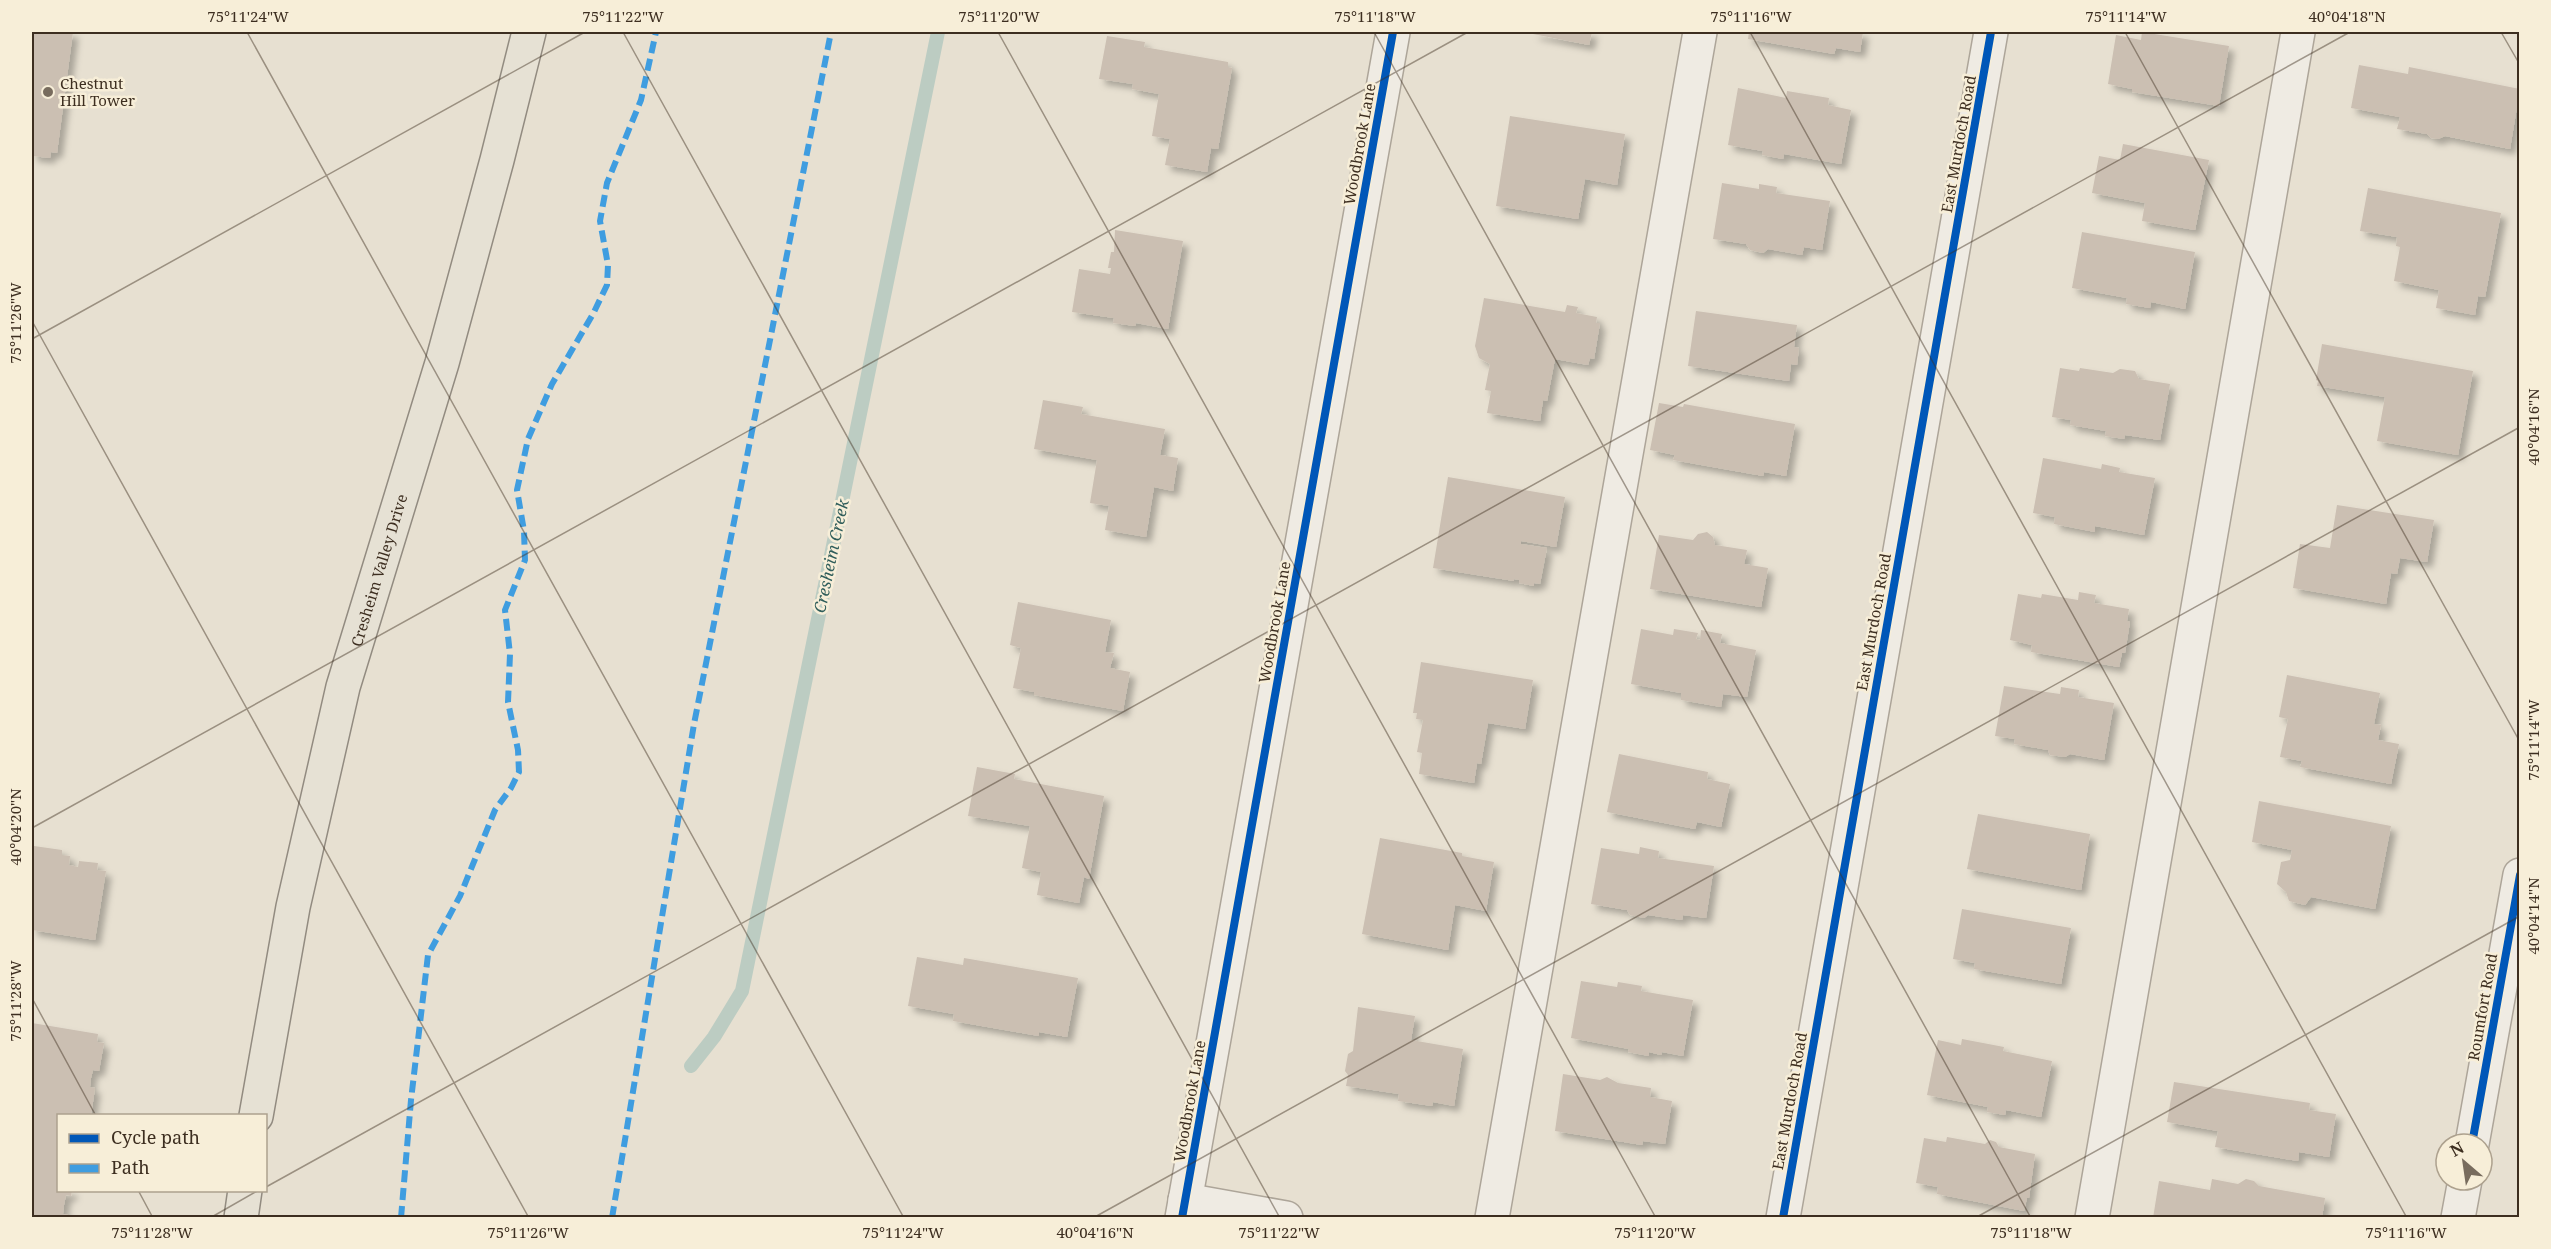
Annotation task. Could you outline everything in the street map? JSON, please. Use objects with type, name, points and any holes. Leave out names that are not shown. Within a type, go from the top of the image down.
[{"type":"main road","name":"Cresheim Valley Drive","points":[[256,1114],[293,907],[343,687],[442,363],[529,32]]},
{"type":"main road","points":[[241,1218],[245,1192]]},
{"type":"street","name":"Woodbrook Lane","points":[[1184,1209],[1393,32]]},
{"type":"street","points":[[1492,1218],[1700,32]]},
{"type":"street","name":"East Murdoch Road","points":[[1782,1218],[1991,32]]},
{"type":"street","points":[[2092,1218],[2298,32]]},
{"type":"street","name":"Roumfort Road","points":[[2474,1132],[2520,875]]},
{"type":"street","points":[[2458,1218],[2463,1192]]},
{"type":"street","points":[[1184,1209],[1287,1218]]},
{"type":"building","name":"Chestnut Hill Tower","points":[[32,32],[73,32],[57,153],[51,152],[50,158],[32,156]]},
{"type":"building","points":[[1534,32],[1592,32],[1589,45],[1533,34]]},
{"type":"building","points":[[1749,32],[1863,32],[1860,52],[1836,48],[1834,54],[1748,39]]},
{"type":"building","points":[[2142,32],[2229,46],[2219,106],[2132,92],[2132,89],[2108,84],[2116,35],[2141,40]]},
{"type":"building","points":[[1107,36],[1145,42],[1144,47],[1228,62],[1228,67],[1232,68],[1218,149],[1211,148],[1207,172],[1165,165],[1170,139],[1152,136],[1159,94],[1132,89],[1133,84],[1099,79]]},
{"type":"building","points":[[2359,65],[2408,74],[2409,67],[2520,89],[2510,149],[2445,136],[2438,139],[2431,138],[2427,134],[2397,129],[2400,117],[2351,108]]},
{"type":"building","points":[[1738,88],[1786,98],[1787,91],[1829,98],[1828,105],[1851,110],[1841,164],[1784,154],[1783,159],[1762,155],[1763,151],[1728,145]]},
{"type":"building","points":[[1510,116],[1625,134],[1617,185],[1585,179],[1578,219],[1496,206]]},
{"type":"building","points":[[2123,144],[2209,160],[2195,230],[2142,221],[2145,203],[2092,193],[2099,156],[2120,160]]},
{"type":"building","points":[[1722,183],[1759,189],[1759,184],[1777,187],[1776,193],[1830,201],[1822,250],[1804,247],[1802,255],[1768,249],[1763,253],[1750,250],[1746,244],[1713,239]]},
{"type":"building","points":[[2368,188],[2501,213],[2485,297],[2478,296],[2475,315],[2436,308],[2439,290],[2394,281],[2400,247],[2396,246],[2397,237],[2360,231]]},
{"type":"building","points":[[1115,230],[1183,241],[1168,329],[1136,323],[1135,326],[1113,323],[1114,318],[1072,312],[1079,269],[1110,274],[1111,268],[1108,268],[1111,252],[1114,252]]},
{"type":"building","points":[[2082,232],[2195,252],[2185,309],[2151,302],[2150,308],[2126,304],[2127,298],[2072,288]]},
{"type":"building","points":[[1484,298],[1565,312],[1567,305],[1578,307],[1576,313],[1597,317],[1596,323],[1600,323],[1594,359],[1590,358],[1588,365],[1555,359],[1547,401],[1543,400],[1540,421],[1487,413],[1491,391],[1485,390],[1490,364],[1479,358],[1475,346]]},
{"type":"building","points":[[1696,311],[1797,325],[1794,347],[1799,348],[1797,365],[1791,364],[1789,381],[1688,366]]},
{"type":"building","points":[[2322,344],[2473,371],[2458,455],[2377,441],[2385,397],[2317,386]]},
{"type":"building","points":[[2060,368],[2079,371],[2080,368],[2113,373],[2120,369],[2135,371],[2139,379],[2170,384],[2160,440],[2125,435],[2124,439],[2105,436],[2106,431],[2070,425],[2071,420],[2052,417]]},
{"type":"building","points":[[1043,400],[1083,407],[1081,414],[1165,429],[1160,455],[1178,458],[1173,491],[1154,487],[1146,537],[1105,530],[1109,506],[1090,503],[1097,460],[1034,449]]},
{"type":"building","points":[[1659,403],[1683,407],[1684,404],[1795,424],[1786,476],[1764,472],[1763,476],[1673,460],[1675,455],[1650,450]]},
{"type":"building","points":[[2043,458],[2101,469],[2102,464],[2120,468],[2119,472],[2155,478],[2144,535],[2095,526],[2095,532],[2054,524],[2055,517],[2033,513]]},
{"type":"building","points":[[1448,477],[1565,497],[1556,547],[1521,541],[1521,544],[1547,548],[1540,584],[1534,583],[1534,586],[1519,583],[1519,580],[1514,579],[1514,581],[1433,568]]},
{"type":"building","points":[[2337,505],[2434,520],[2427,562],[2400,558],[2397,574],[2391,573],[2386,604],[2293,588],[2300,544],[2330,548]]},
{"type":"building","points":[[1707,532],[1713,537],[1715,545],[1747,550],[1744,564],[1768,568],[1761,607],[1650,589],[1659,535],[1693,540],[1698,534]]},
{"type":"building","points":[[2079,592],[2096,595],[2094,603],[2129,609],[2127,621],[2130,622],[2125,653],[2122,653],[2119,667],[2031,652],[2032,645],[2010,640],[2018,594],[2041,598],[2042,594],[2078,600]]},
{"type":"building","points":[[1018,602],[1111,620],[1105,652],[1114,653],[1110,668],[1130,672],[1123,711],[1034,695],[1034,692],[1013,688],[1021,648],[1010,645]]},
{"type":"building","points":[[1641,629],[1673,635],[1674,629],[1698,633],[1696,639],[1700,640],[1701,630],[1722,634],[1720,643],[1756,650],[1747,697],[1723,694],[1721,707],[1681,700],[1681,693],[1631,684]]},
{"type":"building","points":[[1421,662],[1533,680],[1525,729],[1488,723],[1481,764],[1477,763],[1474,783],[1419,774],[1422,753],[1417,752],[1423,720],[1416,719],[1417,713],[1413,713]]},
{"type":"building","points":[[2287,675],[2380,693],[2374,724],[2381,725],[2378,740],[2399,744],[2391,784],[2300,767],[2302,761],[2280,757],[2288,719],[2279,717]]},
{"type":"building","points":[[2004,686],[2060,694],[2061,687],[2079,690],[2078,697],[2114,703],[2104,760],[2070,754],[2065,757],[2050,755],[2048,750],[2014,744],[2015,739],[1995,736]]},
{"type":"building","points":[[1619,754],[1708,772],[1707,779],[1730,784],[1721,827],[1697,822],[1695,829],[1607,812]]},
{"type":"building","points":[[977,767],[1015,774],[1014,779],[1104,796],[1089,879],[1084,877],[1079,903],[1037,895],[1041,872],[1022,868],[1030,826],[968,816]]},
{"type":"building","points":[[2259,801],[2391,826],[2375,909],[2311,897],[2305,905],[2289,901],[2286,892],[2277,884],[2281,862],[2290,860],[2292,850],[2252,842]]},
{"type":"building","points":[[1978,814],[2090,834],[2081,890],[1967,869]]},
{"type":"building","points":[[1380,838],[1462,853],[1462,856],[1494,862],[1486,911],[1455,905],[1448,950],[1362,934]]},
{"type":"building","points":[[34,846],[62,850],[62,855],[70,856],[69,865],[78,867],[79,861],[98,863],[97,870],[106,871],[95,940],[32,930],[32,851]]},
{"type":"building","points":[[1640,847],[1659,851],[1658,858],[1714,866],[1706,918],[1683,915],[1682,920],[1648,915],[1644,918],[1630,915],[1627,910],[1591,904],[1601,848],[1639,854]]},
{"type":"building","points":[[1962,909],[2071,928],[2061,984],[1974,969],[1975,963],[1953,959]]},
{"type":"building","points":[[917,957],[963,965],[964,958],[1078,978],[1067,1037],[1039,1032],[1039,1036],[953,1021],[954,1014],[908,1006]]},
{"type":"building","points":[[1581,981],[1617,987],[1618,982],[1642,986],[1641,991],[1693,1000],[1683,1056],[1649,1052],[1649,1056],[1628,1052],[1629,1049],[1571,1038]]},
{"type":"building","points":[[1358,1007],[1415,1016],[1411,1040],[1463,1049],[1454,1106],[1433,1102],[1432,1106],[1398,1101],[1399,1094],[1346,1086],[1348,1075],[1345,1071],[1348,1054],[1353,1051]]},
{"type":"building","points":[[32,1023],[98,1034],[97,1042],[104,1043],[99,1071],[93,1070],[91,1078],[90,1087],[95,1088],[91,1114],[57,1114],[57,1192],[72,1192],[71,1196],[66,1195],[64,1205],[63,1214],[68,1214],[68,1218],[32,1218]]},
{"type":"building","points":[[1962,1039],[2004,1047],[2003,1051],[2052,1061],[2041,1117],[2006,1110],[2005,1115],[1987,1112],[1988,1107],[1927,1095],[1938,1040],[1961,1045]]},
{"type":"building","points":[[1563,1074],[1600,1080],[1607,1077],[1618,1083],[1651,1088],[1650,1097],[1672,1101],[1665,1144],[1643,1141],[1642,1145],[1555,1131]]},
{"type":"building","points":[[2174,1082],[2310,1103],[2309,1110],[2336,1114],[2329,1157],[2299,1152],[2298,1161],[2215,1147],[2218,1131],[2167,1122]]},
{"type":"building","points":[[1947,1137],[1985,1144],[1990,1140],[1996,1142],[1999,1147],[2035,1154],[2029,1198],[2027,1198],[2024,1211],[1937,1194],[1938,1187],[1916,1183],[1924,1138],[1946,1142]]},
{"type":"building","points":[[2212,1179],[2238,1184],[2246,1179],[2254,1181],[2259,1186],[2325,1198],[2322,1218],[2153,1218],[2159,1181],[2210,1190]]},
{"type":"waterway","name":"Cresheim Creek","points":[[691,1066],[714,1037],[742,991],[938,32]]},
{"type":"marked path","points":[[401,1218],[411,1100],[428,955],[460,896],[495,810],[519,772],[518,750],[508,702],[510,654],[505,610],[525,560],[524,531],[517,490],[528,439],[552,384],[593,314],[607,285],[608,265],[600,221],[607,183],[641,100],[656,32]]},
{"type":"marked path","points":[[612,1218],[694,724],[831,32]]},
{"type":"cycle path","points":[[1182,1218],[1393,32]]},
{"type":"cycle path","points":[[1783,1218],[1991,32]]},
{"type":"cycle path","points":[[2474,1132],[2520,875]]},
{"type":"place","name":"Chestnut Hill Tower","points":[[48,92]]}]
